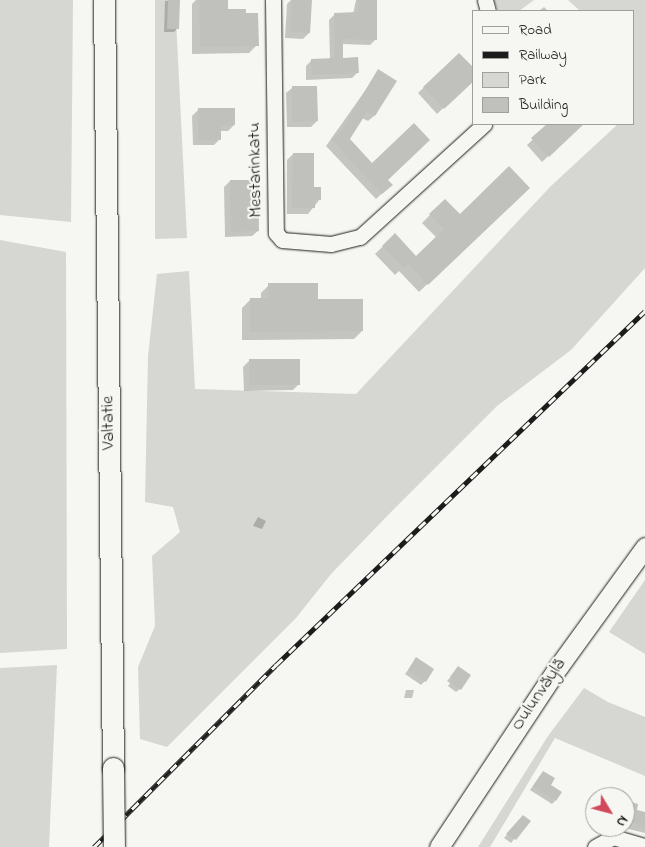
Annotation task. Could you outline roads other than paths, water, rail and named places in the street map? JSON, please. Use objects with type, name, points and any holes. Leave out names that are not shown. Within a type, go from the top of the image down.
[{"type":"highway","name":"Valtatie","points":[[104,0],[114,847]]},
{"type":"main road","name":"Oulunväylä","points":[[438,847],[559,666],[645,546]]},
{"type":"street","name":"Mestarinkatu","points":[[272,0],[276,233],[282,240],[331,244],[360,237],[483,125]]},
{"type":"street","points":[[595,847],[613,837],[645,846]]},
{"type":"railway","points":[[94,847],[276,665],[645,311]]}]
